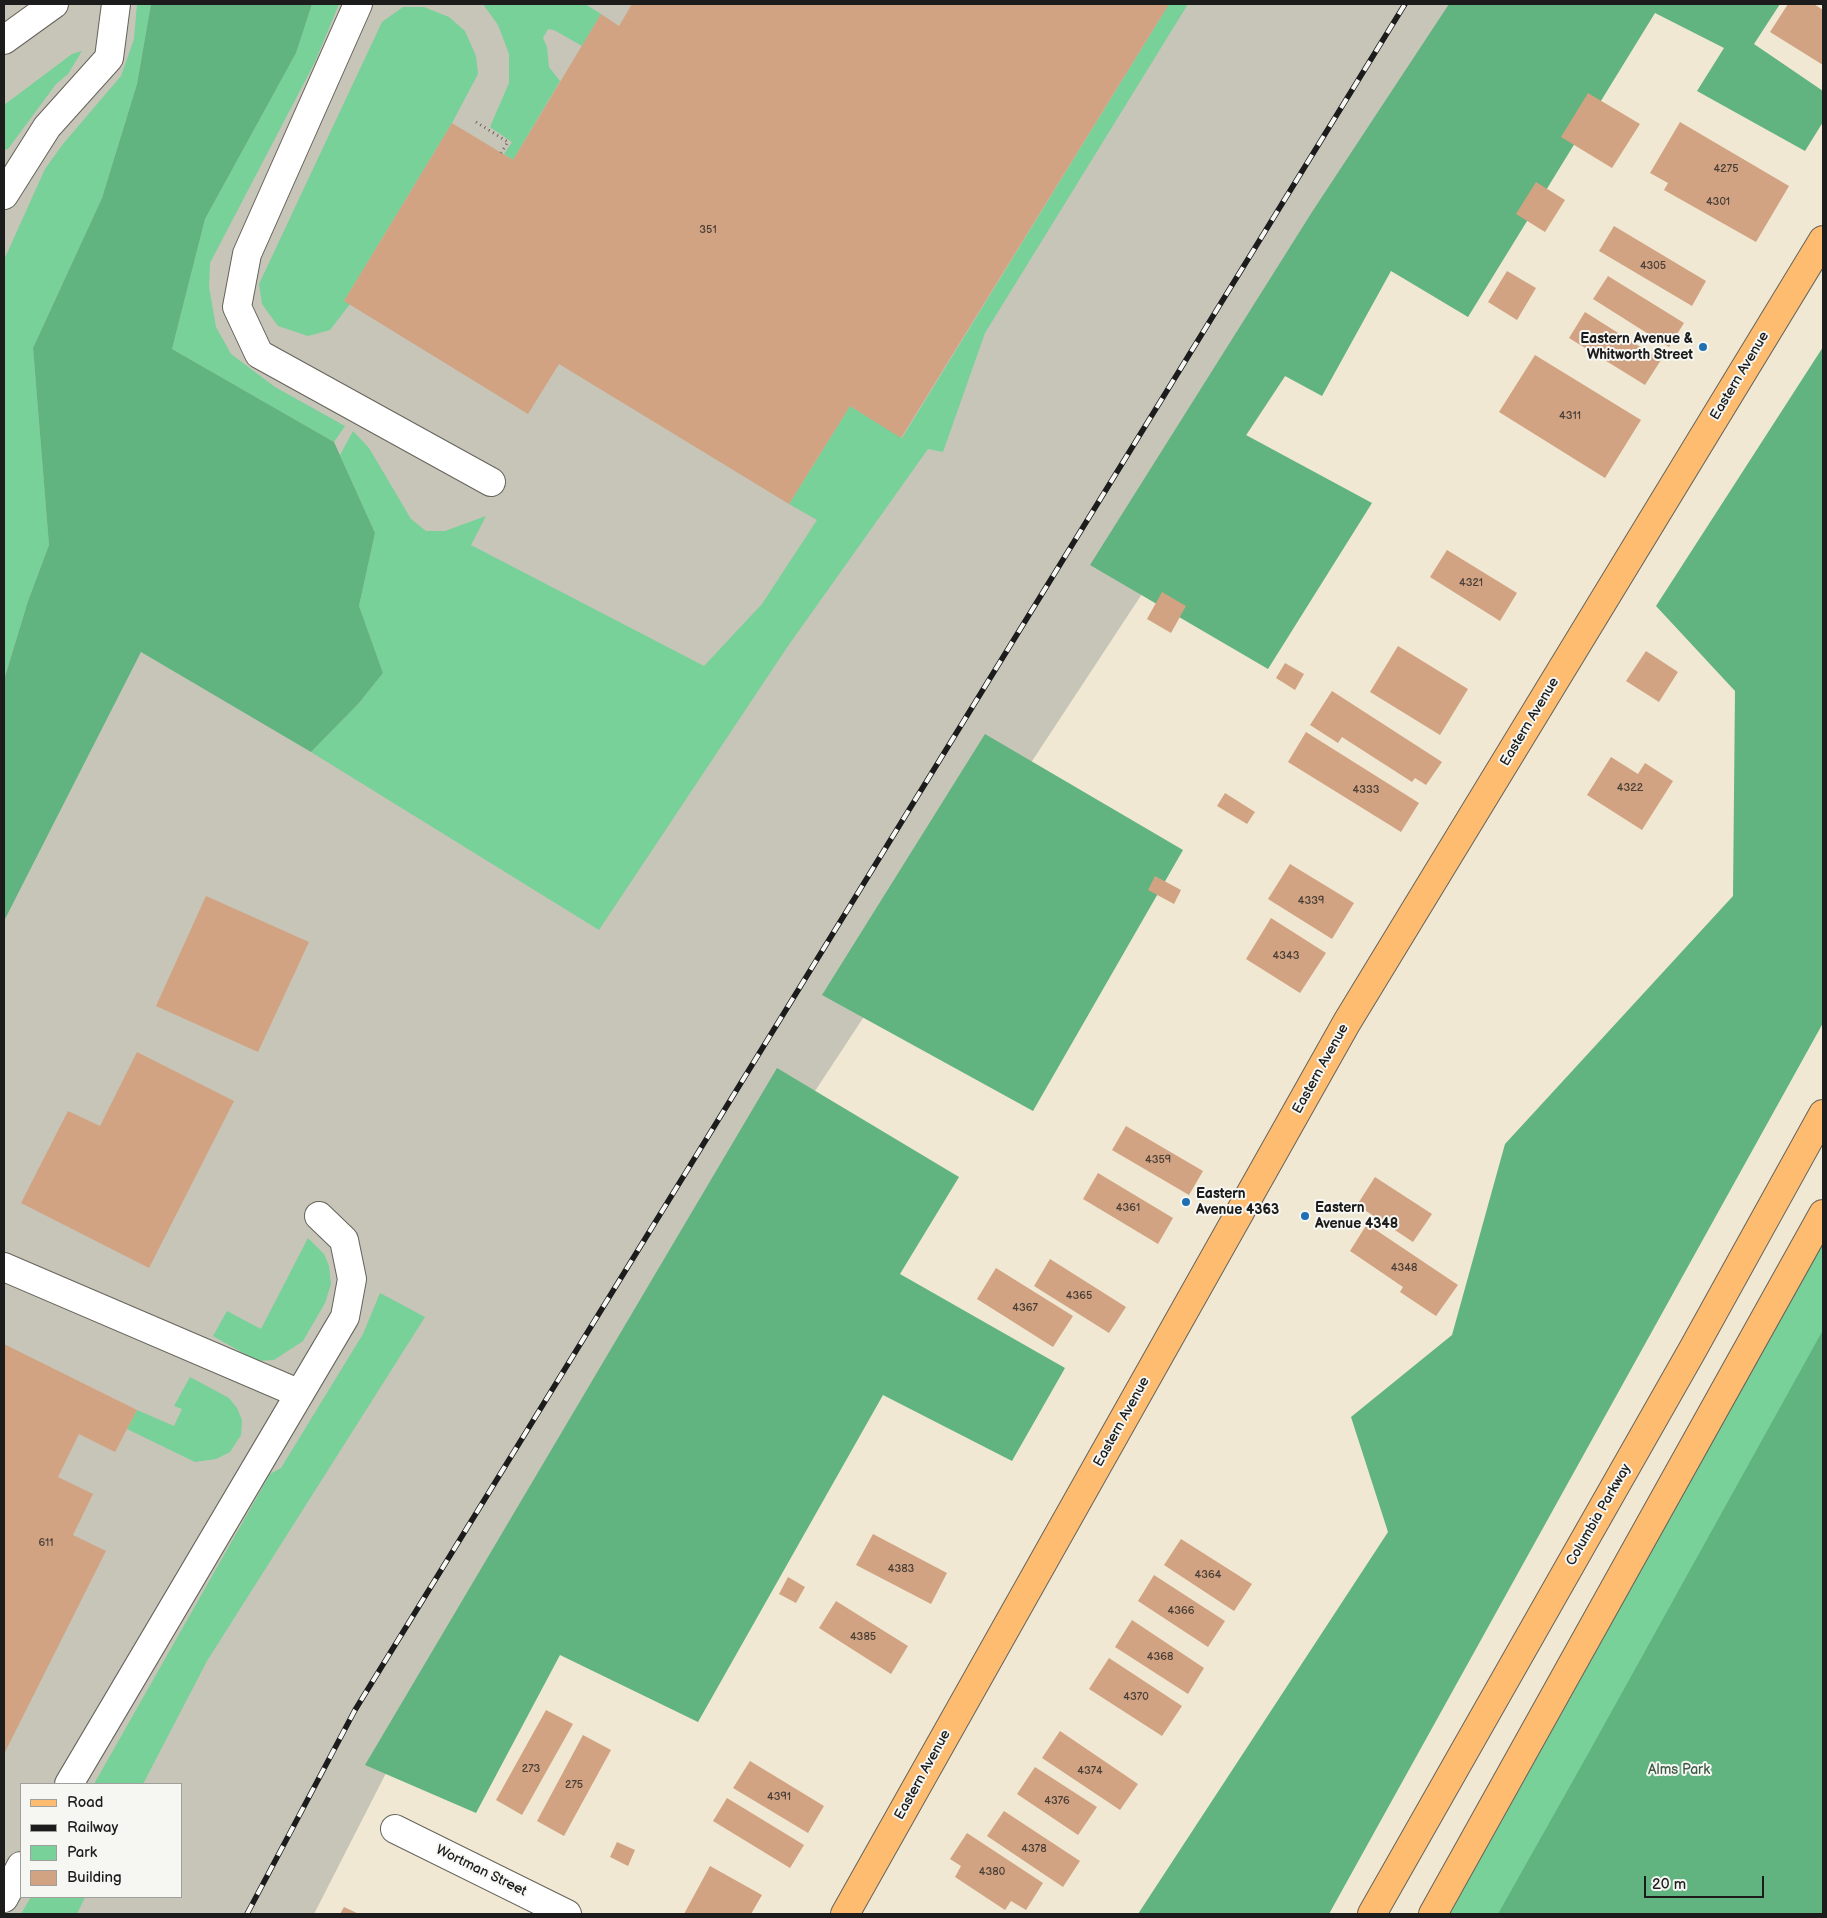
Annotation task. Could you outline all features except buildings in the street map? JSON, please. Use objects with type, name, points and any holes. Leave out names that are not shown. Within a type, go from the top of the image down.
[{"type":"main road","name":"Eastern Avenue","points":[[845,1914],[1347,1022],[1823,240]]},
{"type":"main road","name":"Columbia Parkway","points":[[1372,1914],[1693,1350],[1823,1114]]},
{"type":"main road","points":[[1433,1914],[1823,1214]]},
{"type":"street","points":[[4,40],[54,4]]},
{"type":"street","points":[[4,195],[47,127],[108,58],[116,4]]},
{"type":"street","points":[[358,4],[247,254],[237,307],[259,354],[491,482]]},
{"type":"street","points":[[70,1783],[298,1393],[345,1317],[352,1279],[344,1240],[319,1216]]},
{"type":"street","points":[[4,1267],[298,1393]]},
{"type":"street","name":"Wortman Street","points":[[395,1829],[567,1914]]},
{"type":"street","points":[[4,1898],[20,1868]]},
{"type":"path","points":[[476,122],[508,142],[501,153]]},
{"type":"shaded area","points":[[4,4],[1530,4],[454,1640],[314,1914],[4,1914]]},
{"type":"green space","points":[[137,4],[151,4],[137,84],[102,198],[33,348],[49,545],[28,601],[4,680],[4,260],[45,169],[63,144],[121,76],[134,39]]},
{"type":"green space","points":[[151,4],[312,4],[296,53],[205,219],[172,349],[334,442],[375,533],[359,606],[383,673],[359,703],[311,752],[141,652],[4,921],[4,680],[28,601],[49,545],[33,348],[102,198],[137,84]]},
{"type":"green space","points":[[312,4],[339,4],[315,62],[210,263],[209,287],[216,327],[231,354],[275,387],[345,426],[334,442],[172,349],[205,219],[296,53]]},
{"type":"green space","points":[[483,4],[585,4],[601,14],[582,46],[554,30],[548,29],[543,38],[547,47],[549,67],[560,81],[513,160],[504,154],[512,142],[490,127],[509,83],[509,54],[498,25]]},
{"type":"green space","points":[[1169,4],[1188,4],[985,333],[943,452],[928,449],[788,646],[599,930],[311,752],[359,703],[383,673],[359,606],[375,533],[340,455],[353,431],[369,448],[411,519],[426,531],[445,531],[486,516],[471,545],[704,666],[762,604],[817,520],[789,504],[850,406],[902,438]]},
{"type":"green space","points":[[1449,4],[1780,4],[1754,44],[1823,91],[1823,122],[1805,151],[1697,91],[1724,48],[1655,13],[1468,317],[1391,271],[1322,396],[1285,376],[1246,435],[1372,503],[1268,669],[1090,565],[1312,212]]},
{"type":"green space","points":[[403,7],[424,7],[449,17],[465,31],[476,56],[478,74],[452,123],[344,301],[350,304],[330,330],[308,336],[278,326],[262,304],[259,284],[382,22]]},
{"type":"green space","points":[[82,51],[68,74],[56,84],[8,149],[4,150],[4,105],[72,54]]},
{"type":"green space","points":[[1823,347],[1823,1023],[1329,1914],[1138,1914],[1388,1532],[1351,1417],[1452,1335],[1505,1144],[1733,896],[1735,691],[1656,606]]},
{"type":"green space","points":[[985,734],[1183,850],[1033,1111],[822,995]]},
{"type":"green space","points":[[777,1068],[959,1177],[900,1274],[1065,1368],[1012,1461],[883,1395],[698,1722],[560,1655],[476,1813],[365,1765]]},
{"type":"green space","name":"Alms Park","points":[[1823,1214],[1823,1914],[1433,1914]]},
{"type":"green space","points":[[308,1238],[324,1254],[329,1266],[331,1284],[325,1303],[303,1341],[274,1360],[257,1361],[213,1336],[227,1311],[261,1329]]},
{"type":"green space","points":[[380,1293],[425,1317],[207,1661],[144,1783],[95,1783],[270,1474],[281,1468],[363,1334]]},
{"type":"green space","name":"Alms Park","points":[[1823,1330],[1823,1914],[1498,1914],[1588,1754]]},
{"type":"green space","points":[[190,1377],[229,1398],[237,1408],[242,1420],[241,1435],[230,1452],[216,1459],[195,1462],[127,1429],[137,1410],[174,1426],[182,1409],[174,1406]]},
{"type":"green space","points":[[30,1898],[85,1898],[77,1914],[21,1914]]},
{"type":"railway","points":[[247,1914],[355,1710],[1405,4]]},
{"type":"place","name":"Eastern Avenue & Whitworth Street","points":[[1703,347]]},
{"type":"place","name":"Eastern Avenue 4363","points":[[1186,1202]]},
{"type":"place","name":"Eastern Avenue 4348","points":[[1305,1216]]}]
